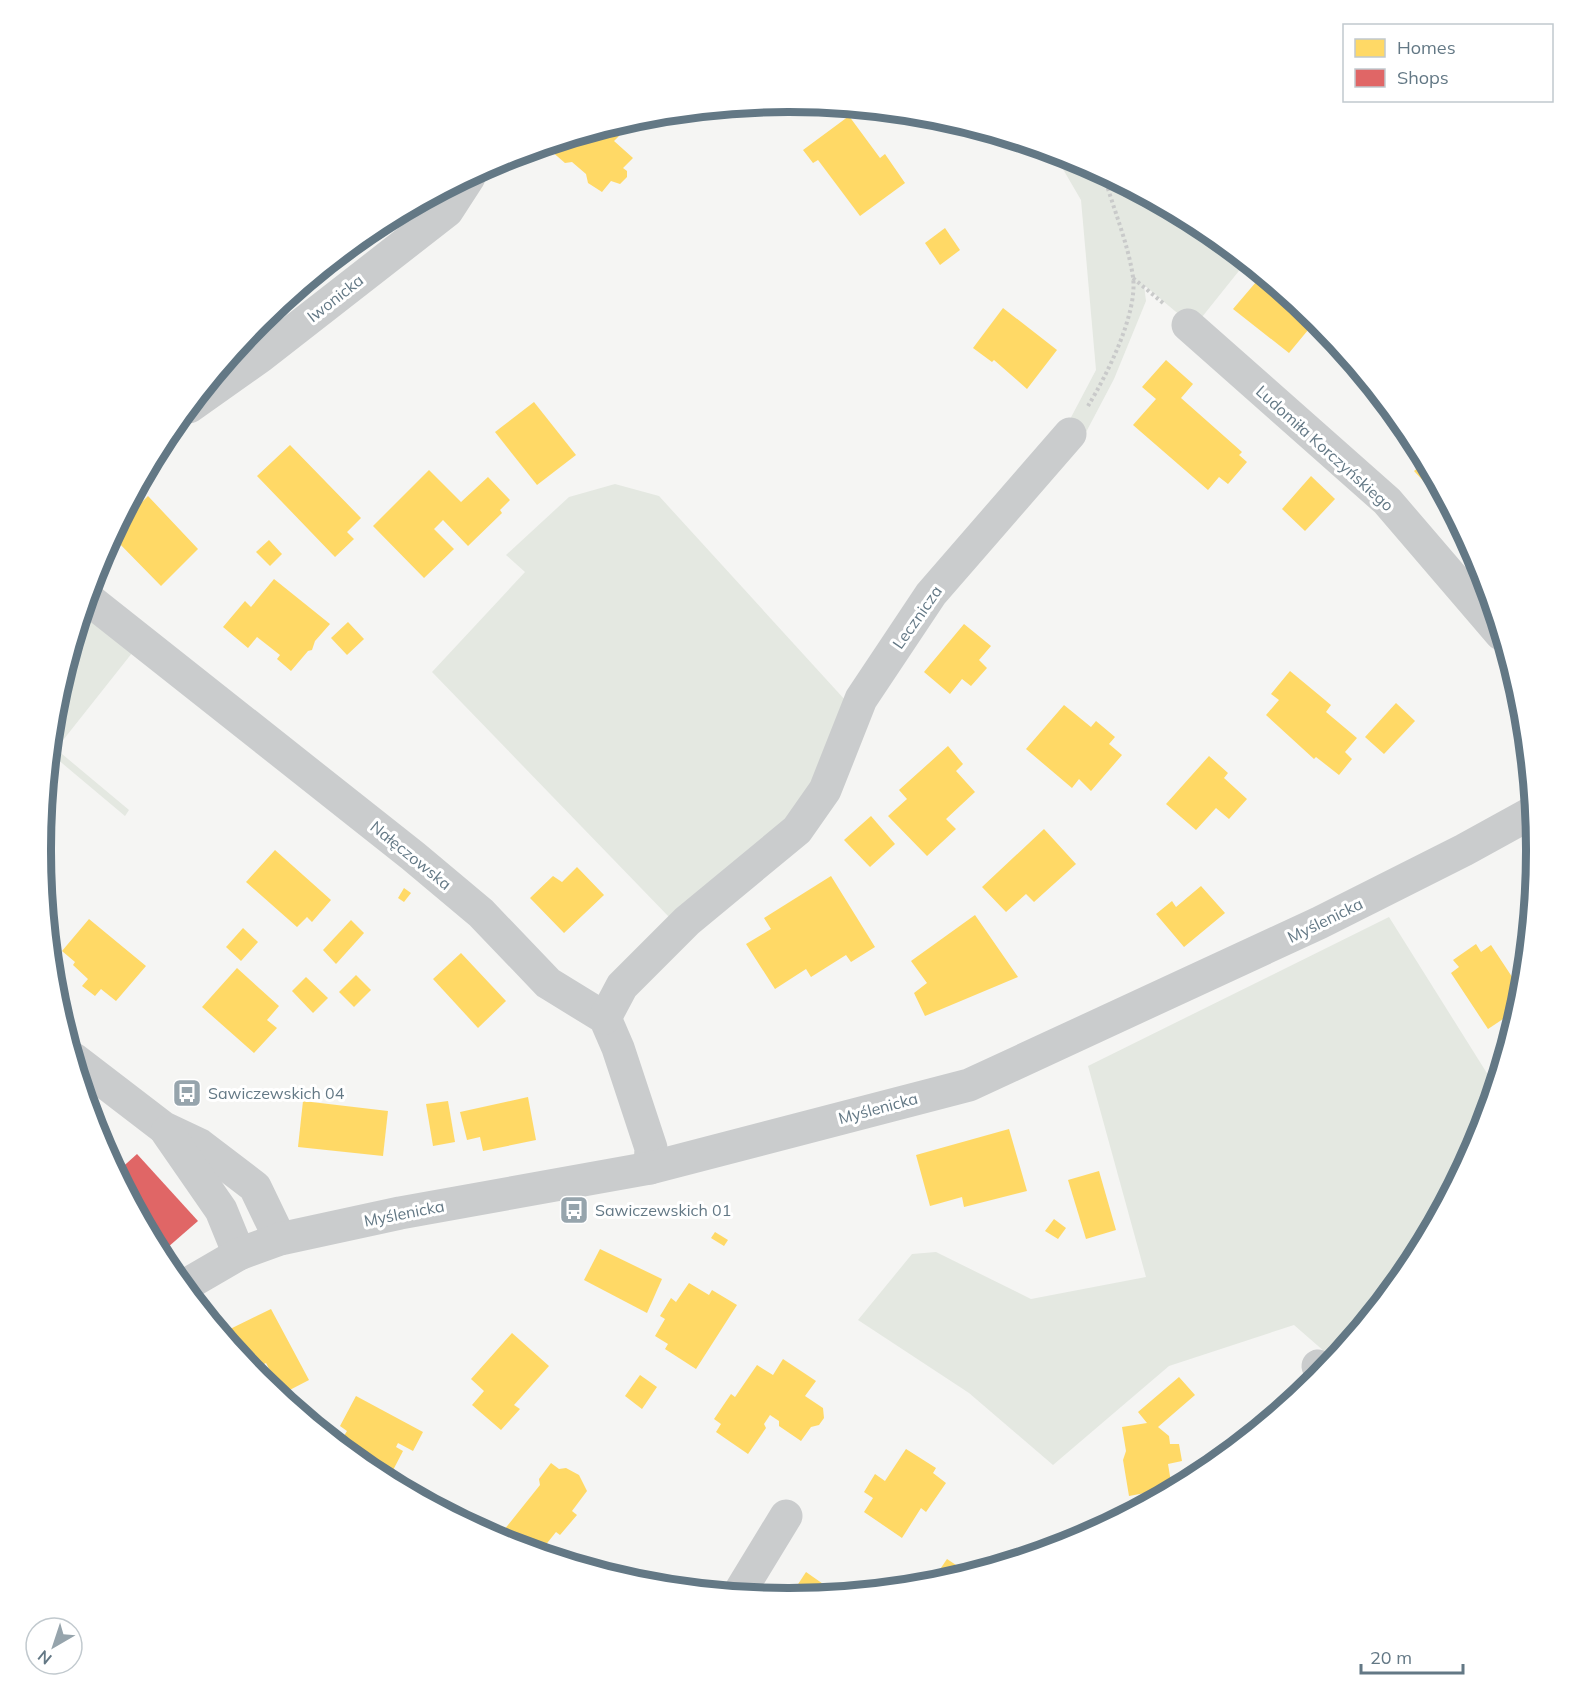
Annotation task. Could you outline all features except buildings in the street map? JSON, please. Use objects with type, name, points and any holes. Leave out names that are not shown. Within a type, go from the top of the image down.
[{"type":"street","name":"Iwonicka","points":[[211,391],[261,356],[447,212],[461,189]]},
{"type":"street","name":"Ludomiła Korczyńskiego","points":[[1188,325],[1387,501],[1489,620]]},
{"type":"street","name":"Lecznicza","points":[[605,1018],[622,986],[687,921],[797,830],[825,790],[861,699],[931,594],[1070,435]]},
{"type":"street","name":"Nałęczowska","points":[[94,603],[413,856],[481,913],[548,983],[605,1018]]},
{"type":"street","name":"Myślenicka","points":[[191,1282],[239,1254],[280,1239],[391,1215],[650,1168],[969,1085],[1319,923],[1525,817]]},
{"type":"street","points":[[605,1018],[618,1048],[651,1148],[650,1168]]},
{"type":"street","points":[[84,1066],[165,1128],[200,1145],[255,1187],[280,1239]]},
{"type":"street","points":[[165,1128],[221,1210],[239,1254]]},
{"type":"street","points":[[743,1586],[786,1516]]},
{"type":"path","points":[[1070,435],[1101,384],[1129,315],[1133,278],[1107,185]]},
{"type":"shaded area","points":[[1061,165],[1157,211],[1241,268],[1194,327],[1144,285],[1146,301],[1114,379],[1084,436],[1067,425],[1096,370],[1081,200]]},
{"type":"shaded area","points":[[615,484],[659,496],[846,701],[828,751],[792,818],[670,918],[432,672],[525,572],[506,555],[569,497]]},
{"type":"shaded area","points":[[90,612],[136,648],[58,746],[76,659]]},
{"type":"shaded area","points":[[58,750],[129,810],[125,816],[57,759]]},
{"type":"shaded area","points":[[1389,917],[1490,1078],[1470,1132],[1427,1219],[1402,1260],[1374,1299],[1332,1347],[1325,1352],[1294,1325],[1169,1366],[1053,1465],[969,1393],[858,1320],[912,1254],[936,1252],[1031,1299],[1146,1277],[1088,1066]]},
{"type":"place","name":"Sawiczewskich 04","points":[[187,1093]]},
{"type":"place","name":"Sawiczewskich 01","points":[[574,1210]]}]
